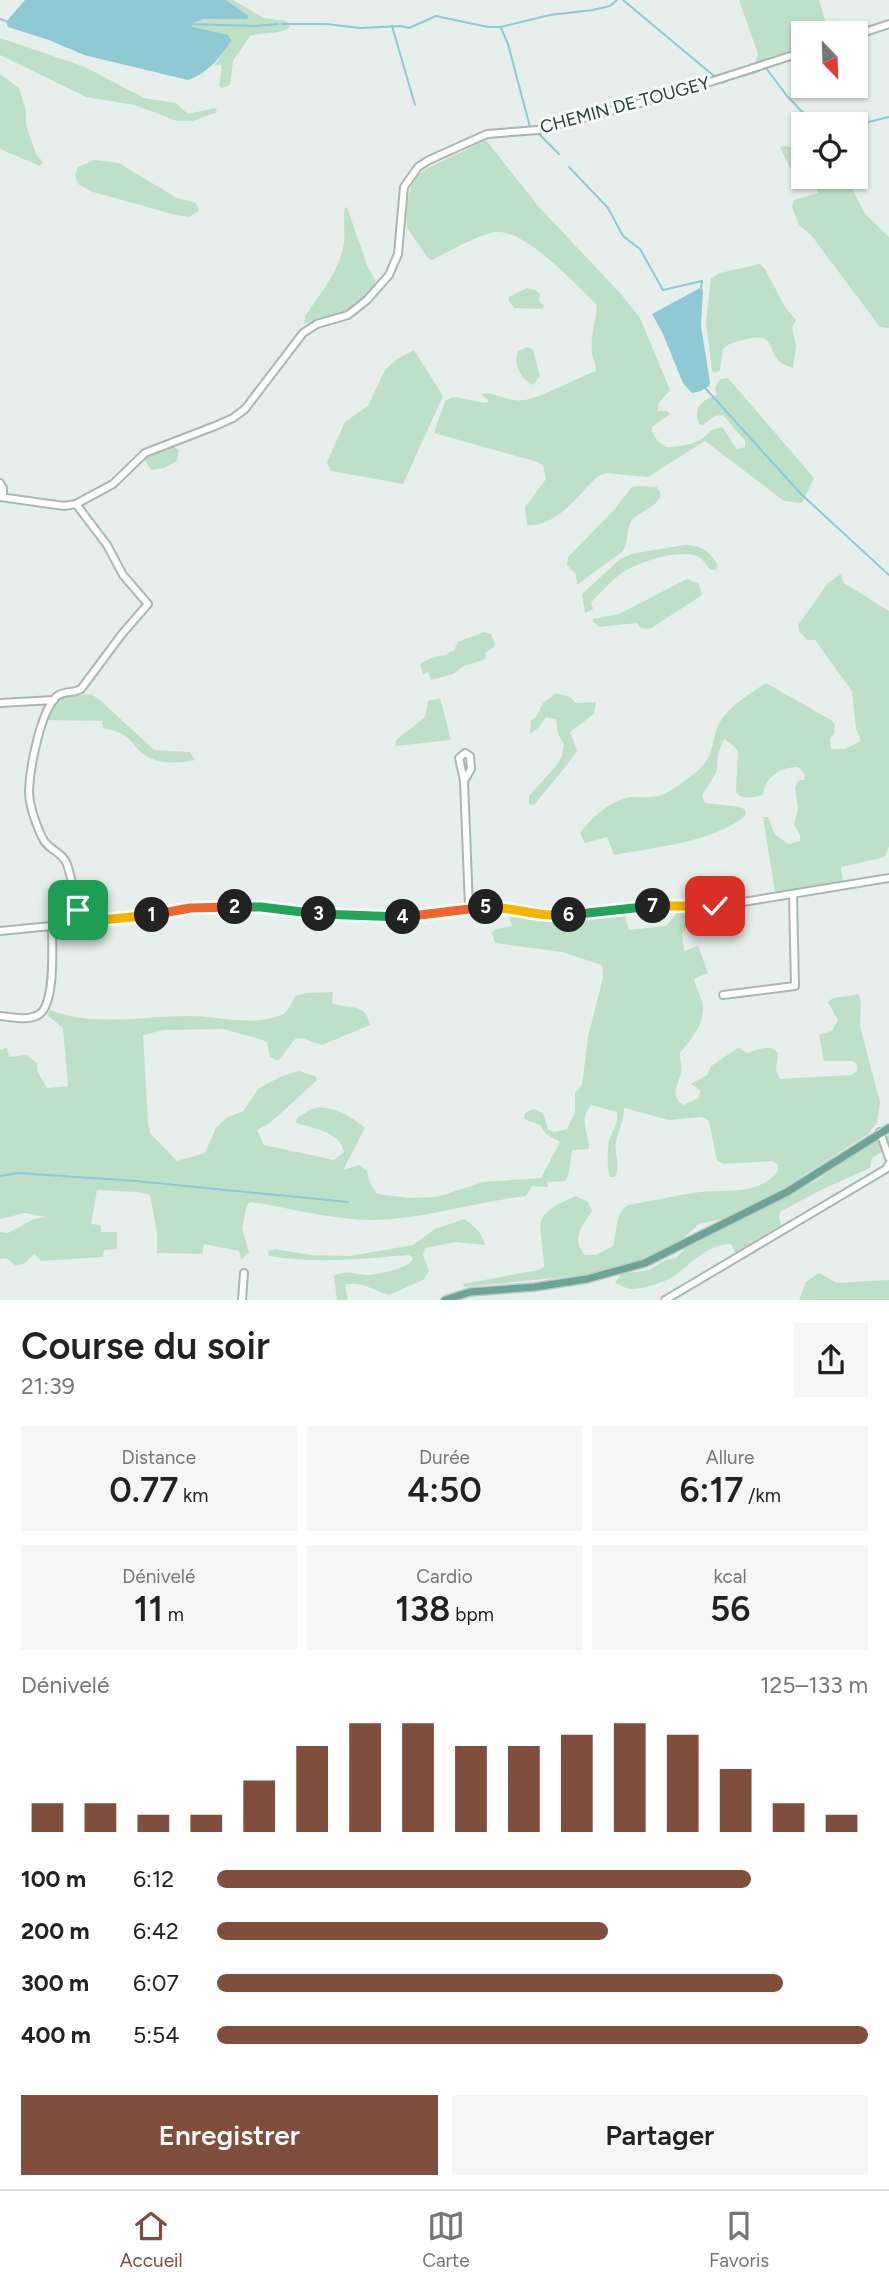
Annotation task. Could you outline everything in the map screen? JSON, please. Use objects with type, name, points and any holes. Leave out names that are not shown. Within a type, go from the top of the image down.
[{"type":"main road","points":[[445,1300],[470,1292],[578,1281],[645,1263],[787,1192],[889,1128]]},
{"type":"street","points":[[868,31],[889,24]]},
{"type":"street","name":"CHEMIN DE TOUGEY","points":[[76,504],[113,484],[145,453],[233,418],[255,398],[303,333],[317,324],[348,315],[367,300],[395,265],[404,187],[418,167],[429,160],[487,134],[538,130],[663,97],[791,56]]},
{"type":"street","points":[[0,483],[3,488],[1,497],[64,506],[76,504],[107,545],[123,575],[148,604],[81,689],[60,694],[54,700],[36,743],[30,800],[44,843],[60,854],[67,863],[81,922]]},
{"type":"street","points":[[0,704],[54,700]]},
{"type":"street","points":[[464,781],[470,908]]},
{"type":"street","points":[[0,931],[142,917],[211,907],[261,907],[330,916],[391,918],[470,908],[506,908],[557,916],[635,907],[715,906],[889,878]]},
{"type":"street","points":[[723,995],[795,986],[793,894]]},
{"type":"street","points":[[0,1016],[31,1018],[47,1007],[52,965],[52,926]]},
{"type":"street","points":[[880,1132],[889,1158]]},
{"type":"street","points":[[665,1300],[886,1169],[889,1164]]},
{"type":"street","points":[[242,1300],[244,1273]]},
{"type":"green space","points":[[226,0],[233,0],[264,18],[287,21],[290,27],[281,32],[250,36],[233,61],[230,85],[222,88],[219,86],[222,65],[214,66],[232,40],[231,37],[190,24],[203,19],[247,19],[249,16]]},
{"type":"green space","points":[[739,0],[819,0],[825,21],[791,21],[791,52],[759,63],[755,62],[758,54]]},
{"type":"green space","points":[[0,38],[85,67],[144,98],[176,103],[188,114],[215,108],[217,112],[193,121],[177,121],[135,105],[86,97],[0,55]]},
{"type":"green space","points":[[0,74],[19,88],[26,111],[26,125],[36,154],[43,162],[40,166],[0,149]]},
{"type":"green space","points":[[486,140],[538,206],[621,294],[640,318],[670,390],[658,404],[658,411],[670,414],[652,427],[656,438],[666,447],[685,445],[697,442],[711,430],[722,427],[737,449],[745,447],[745,441],[723,415],[715,416],[703,425],[699,424],[697,418],[700,405],[717,395],[715,388],[720,379],[728,378],[814,478],[802,503],[784,501],[705,441],[648,477],[606,473],[598,476],[557,516],[538,524],[527,525],[525,507],[546,479],[543,466],[538,462],[434,433],[445,401],[454,397],[486,403],[489,401],[481,394],[515,400],[529,399],[596,371],[592,335],[597,305],[536,249],[509,234],[497,232],[474,239],[432,260],[407,228],[406,207],[412,184],[420,173]]},
{"type":"green space","points":[[780,147],[791,147],[791,168],[790,167]]},
{"type":"green space","points":[[94,160],[119,163],[177,198],[196,203],[199,211],[189,217],[176,215],[93,192],[78,184],[75,175],[78,167]]},
{"type":"green space","points":[[816,189],[852,189],[865,214],[889,237],[889,328],[880,327],[811,235],[799,225],[792,207],[794,200],[818,193]]},
{"type":"green space","points":[[347,207],[367,265],[376,282],[352,308],[304,324],[305,316],[339,262],[344,242],[344,212]]},
{"type":"green space","points":[[760,264],[785,307],[796,320],[792,328],[796,346],[793,368],[777,358],[768,342],[763,338],[756,338],[725,347],[720,370],[716,373],[712,371],[706,322],[711,278],[720,273]]},
{"type":"green space","points":[[527,288],[540,294],[539,301],[544,306],[542,309],[514,308],[509,301],[509,297]]},
{"type":"green space","points":[[528,347],[533,350],[540,376],[533,385],[521,375],[516,361],[518,351]]},
{"type":"green space","points":[[414,350],[443,396],[403,484],[331,471],[327,462],[345,422],[368,406],[385,370],[397,359]]},
{"type":"green space","points":[[171,445],[179,450],[177,461],[164,468],[151,470],[144,458]]},
{"type":"green space","points":[[632,487],[657,487],[661,494],[659,499],[633,519],[623,551],[577,585],[576,574],[567,565],[568,557],[614,510]]},
{"type":"green space","points":[[684,545],[696,546],[712,556],[718,566],[716,570],[710,570],[702,559],[694,555],[676,554],[655,559],[619,575],[591,602],[593,609],[585,613],[582,594],[619,560],[631,554]]},
{"type":"green space","points":[[841,574],[844,583],[889,611],[889,846],[885,857],[841,867],[843,881],[775,892],[763,817],[768,817],[775,835],[789,844],[800,841],[794,824],[798,809],[795,787],[799,780],[804,780],[805,775],[798,767],[785,769],[771,778],[763,795],[742,797],[736,792],[738,752],[724,739],[718,754],[717,771],[702,795],[705,803],[741,807],[746,815],[718,832],[702,837],[614,855],[607,837],[585,843],[580,833],[596,815],[610,805],[625,798],[659,796],[695,773],[709,756],[722,719],[739,702],[766,683],[831,720],[835,725],[834,734],[830,738],[831,749],[845,749],[861,741],[856,729],[852,691],[815,640],[807,640],[799,631],[798,625],[828,583]]},
{"type":"green space","points":[[687,579],[699,584],[702,595],[650,629],[641,628],[637,623],[599,627],[593,622],[593,619],[619,614]]},
{"type":"green space","points":[[484,632],[491,634],[495,643],[494,647],[485,653],[486,659],[462,667],[453,674],[431,680],[428,672],[423,675],[420,664],[445,655],[454,650],[458,642]]},
{"type":"green space","points":[[556,693],[570,697],[576,703],[596,702],[594,714],[570,732],[577,750],[574,756],[534,805],[529,804],[529,796],[562,756],[564,744],[558,734],[556,719],[546,717],[530,734],[531,720],[536,717],[543,703]]},
{"type":"green space","points":[[91,694],[154,750],[190,752],[195,760],[172,762],[150,758],[127,737],[103,728],[102,721],[48,720],[59,697]]},
{"type":"green space","points":[[440,698],[451,740],[395,746],[396,740],[425,717],[428,701]]},
{"type":"green space","points":[[678,911],[693,918],[682,934],[684,951],[698,946],[708,973],[694,979],[703,1008],[697,1030],[680,1053],[681,1070],[676,1097],[683,1105],[699,1098],[700,1090],[691,1084],[707,1075],[711,1066],[738,1048],[747,1053],[764,1048],[775,1050],[778,1053],[776,1070],[780,1079],[851,1075],[857,1071],[857,1065],[853,1061],[824,1061],[819,1035],[832,1031],[838,1020],[828,1002],[833,998],[859,994],[860,1026],[880,1102],[877,1122],[868,1134],[785,1187],[726,1218],[699,1224],[679,1242],[638,1261],[584,1275],[464,1287],[463,1284],[544,1267],[541,1223],[544,1216],[560,1203],[576,1196],[588,1202],[592,1211],[580,1232],[578,1243],[585,1255],[596,1255],[613,1246],[618,1218],[628,1205],[700,1192],[752,1188],[770,1179],[778,1171],[778,1164],[772,1161],[724,1164],[717,1161],[709,1121],[702,1117],[669,1120],[624,1108],[616,1142],[617,1172],[615,1177],[610,1177],[608,1145],[616,1124],[617,1112],[591,1105],[585,1116],[589,1149],[572,1150],[566,1181],[547,1182],[548,1187],[532,1186],[526,1196],[411,1217],[372,1220],[326,1216],[250,1202],[242,1228],[249,1252],[241,1260],[239,1251],[204,1244],[202,1254],[157,1253],[157,1233],[150,1195],[97,1190],[91,1224],[101,1225],[101,1232],[117,1232],[117,1249],[104,1250],[103,1257],[41,1261],[34,1254],[24,1264],[15,1265],[6,1258],[0,1259],[0,1232],[8,1233],[34,1219],[46,1217],[25,1213],[0,1219],[0,1050],[7,1048],[9,1057],[26,1055],[37,1063],[38,1073],[47,1088],[68,1086],[63,1028],[47,1015],[50,1010],[100,1019],[188,1016],[256,1020],[282,1015],[295,996],[333,992],[332,1003],[360,1009],[370,1025],[322,1045],[302,1038],[295,1039],[278,1061],[270,1057],[267,1043],[263,1040],[223,1029],[164,1030],[143,1035],[150,1133],[177,1161],[205,1153],[216,1128],[226,1118],[243,1111],[259,1088],[299,1071],[315,1076],[317,1080],[270,1123],[257,1130],[264,1145],[334,1160],[344,1152],[337,1139],[325,1132],[296,1123],[297,1118],[312,1109],[333,1109],[365,1128],[343,1170],[360,1165],[367,1171],[369,1181],[377,1194],[410,1198],[437,1197],[483,1182],[541,1178],[560,1142],[546,1134],[540,1125],[524,1119],[525,1113],[534,1109],[543,1113],[548,1129],[554,1132],[567,1129],[575,1113],[575,1093],[582,1085],[588,1037],[603,978],[602,965],[562,952],[495,943],[492,933],[496,929],[512,926],[509,917],[514,916],[558,922],[624,913],[629,930],[666,926]]},
{"type":"green space","points":[[889,1135],[889,1148],[872,1158],[870,1168],[780,1212],[782,1227],[735,1253],[731,1244],[714,1248],[700,1255],[674,1276],[647,1287],[631,1289],[615,1283],[621,1274],[649,1270],[665,1260],[676,1258],[686,1248],[816,1181],[871,1143]]},
{"type":"green space","points":[[464,1219],[478,1230],[485,1245],[455,1242],[425,1248],[423,1255],[429,1271],[423,1280],[389,1295],[351,1284],[345,1285],[348,1300],[337,1300],[334,1276],[343,1273],[367,1275],[393,1270],[410,1263],[413,1259],[409,1255],[305,1260],[269,1256],[268,1251],[275,1249],[311,1255],[350,1256],[413,1245],[435,1229]]},
{"type":"green space","points":[[819,1273],[837,1283],[889,1280],[889,1300],[799,1300],[806,1282]]},
{"type":"water","points":[[25,0],[226,0],[249,16],[247,19],[203,19],[191,24],[193,27],[228,35],[232,40],[208,69],[188,80],[84,55],[8,27],[6,22]]},
{"type":"water","points":[[700,288],[703,290],[701,326],[710,382],[709,386],[701,391],[692,393],[683,383],[652,314]]},
{"type":"waterway","points":[[282,24],[409,28],[436,16],[488,27],[501,27],[550,15],[593,10],[610,6],[617,0]]},
{"type":"waterway","points":[[623,0],[714,76]]},
{"type":"waterway","points":[[0,19],[8,22]]},
{"type":"waterway","points":[[188,24],[278,24]]},
{"type":"waterway","points":[[392,26],[415,105]]},
{"type":"waterway","points":[[501,28],[508,44],[530,127]]},
{"type":"waterway","points":[[763,69],[766,68],[802,112]]},
{"type":"waterway","points":[[729,80],[759,71]]},
{"type":"waterway","points":[[722,83],[727,81]]},
{"type":"waterway","points":[[868,122],[889,117]]},
{"type":"waterway","points":[[539,134],[559,154]]},
{"type":"waterway","points":[[569,167],[608,208],[623,236],[640,249],[663,290],[702,281],[701,288]]},
{"type":"waterway","points":[[706,389],[801,494],[889,575]]},
{"type":"waterway","points":[[0,1176],[18,1173],[136,1181],[348,1202]]},
{"type":"route","points":[[78,910],[81,922],[211,907],[261,907],[330,916],[391,918],[488,907],[557,916],[622,908],[715,906]]}]
